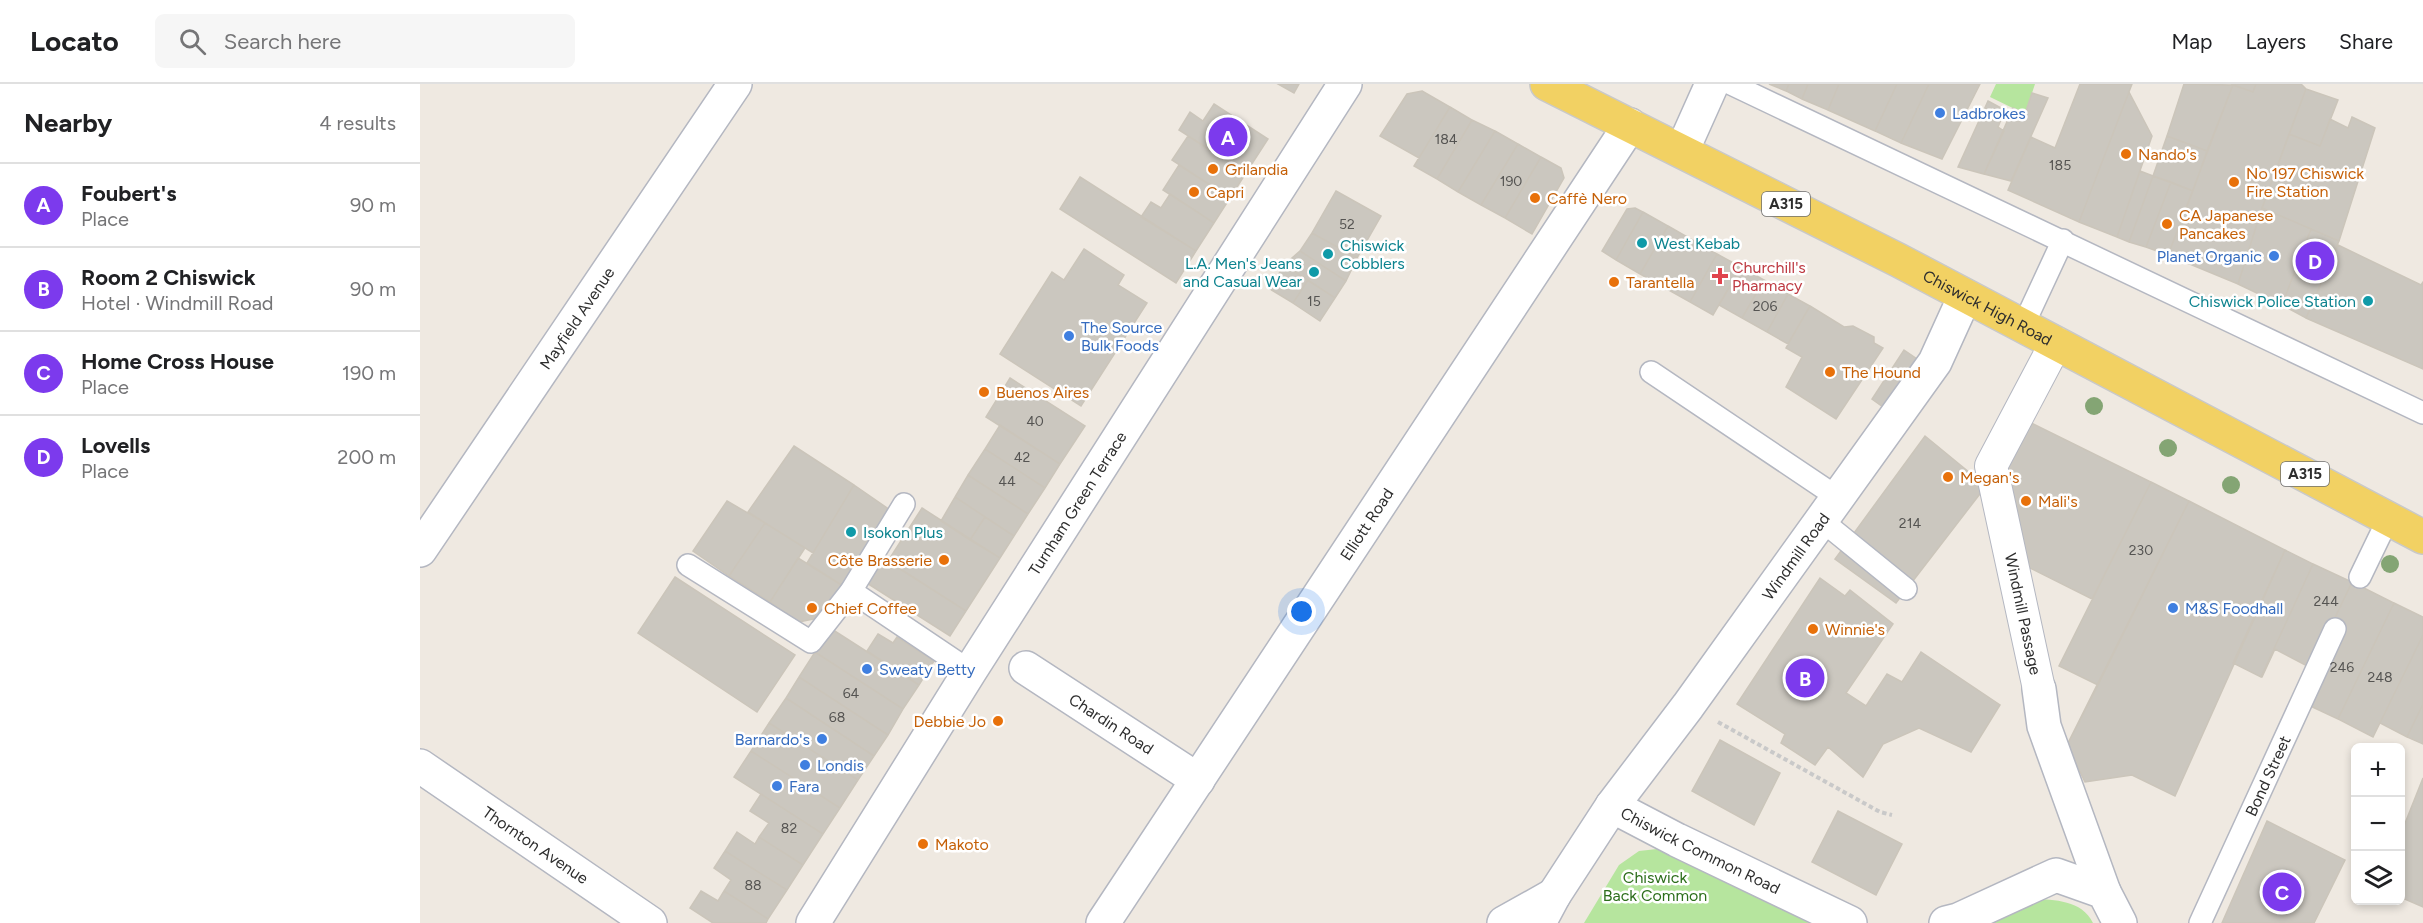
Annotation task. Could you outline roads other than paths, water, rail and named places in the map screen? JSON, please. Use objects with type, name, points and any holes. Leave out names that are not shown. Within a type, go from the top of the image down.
[{"type":"main road","name":"Chiswick High Road","points":[[1547,84],[2056,343],[2423,537]]},
{"type":"street","name":"Mayfield Avenue","points":[[420,550],[735,84]]},
{"type":"street","name":"Turnham Green Terrace","points":[[813,923],[970,671],[1345,84]]},
{"type":"street","points":[[1682,151],[1712,84]]},
{"type":"street","name":"Elliott Road","points":[[1103,923],[1630,125]]},
{"type":"street","name":"Windmill Road","points":[[1612,806],[1688,706],[1935,362],[1965,296]]},
{"type":"street","name":"Windmill Passage","points":[[2056,343],[1991,466],[2039,689],[2044,726],[2104,892]]},
{"type":"street","name":"Chardin Road","points":[[1026,668],[1198,780]]},
{"type":"street","name":"Thornton Avenue","points":[[420,766],[650,923]]},
{"type":"street","name":"Chiswick Common Road","points":[[1546,909],[1612,806],[1677,840],[1850,923]]},
{"type":"street","points":[[1947,923],[2056,875],[2104,892],[2120,923]]},
{"type":"street","points":[[1504,923],[1546,909]]},
{"type":"lane","points":[[1731,84],[2423,413]]},
{"type":"lane","points":[[2023,326],[2063,240]]},
{"type":"lane","points":[[1651,372],[1829,509],[1906,589]]},
{"type":"lane","points":[[688,565],[811,642],[851,591],[904,504]]},
{"type":"lane","points":[[2360,577],[2388,519]]},
{"type":"lane","points":[[851,591],[970,671]]},
{"type":"lane","name":"Bond Street","points":[[2200,923],[2335,629]]},
{"type":"place","name":"Ladbrokes","points":[[1940,113]]},
{"type":"place","name":"Foubert's","points":[[1228,137]]},
{"type":"place","name":"Nando's","points":[[2126,154]]},
{"type":"place","name":"Grilandia","points":[[1213,169]]},
{"type":"place","name":"No 197 Chiswick Fire Station","points":[[2234,182]]},
{"type":"place","name":"Capri","points":[[1194,192]]},
{"type":"place","name":"Caffè Nero","points":[[1535,198]]},
{"type":"place","name":"CA Japanese Pancakes","points":[[2167,224]]},
{"type":"place","name":"West Kebab","points":[[1642,243]]},
{"type":"place","name":"Chiswick Cobblers","points":[[1328,254]]},
{"type":"place","name":"Planet Organic","points":[[2274,256]]},
{"type":"place","name":"Lovells","points":[[2315,261]]},
{"type":"place","name":"L.A. Men's Jeans and Casual Wear","points":[[1314,272]]},
{"type":"place","name":"Churchill's Pharmacy","points":[[1720,276]]},
{"type":"place","name":"Tarantella","points":[[1614,282]]},
{"type":"place","name":"Chiswick Police Station","points":[[2368,301]]},
{"type":"place","name":"The Source Bulk Foods","points":[[1069,336]]},
{"type":"place","name":"The Hound","points":[[1830,372]]},
{"type":"place","name":"Buenos Aires","points":[[984,392]]},
{"type":"place","name":"Megan's","points":[[1948,477]]},
{"type":"place","name":"Mali's","points":[[2026,501]]},
{"type":"place","name":"Isokon Plus","points":[[851,532]]},
{"type":"place","name":"Côte Brasserie","points":[[944,560]]},
{"type":"place","name":"Chief Coffee","points":[[812,608]]},
{"type":"place","name":"M&S Foodhall","points":[[2173,608]]},
{"type":"place","name":"Winnie's","points":[[1813,629]]},
{"type":"place","name":"Sweaty Betty","points":[[867,669]]},
{"type":"place","name":"Room 2 Chiswick","points":[[1805,678]]},
{"type":"place","name":"Debbie Jo","points":[[998,721]]},
{"type":"place","name":"Barnardo's","points":[[822,739]]},
{"type":"place","name":"Londis","points":[[805,765]]},
{"type":"place","name":"Fara","points":[[777,786]]},
{"type":"place","name":"Makoto","points":[[923,844]]},
{"type":"place","name":"Home Cross House","points":[[2282,892]]},
{"type":"park label","name":"Chiswick Back Common","points":[[1655,886]]}]
